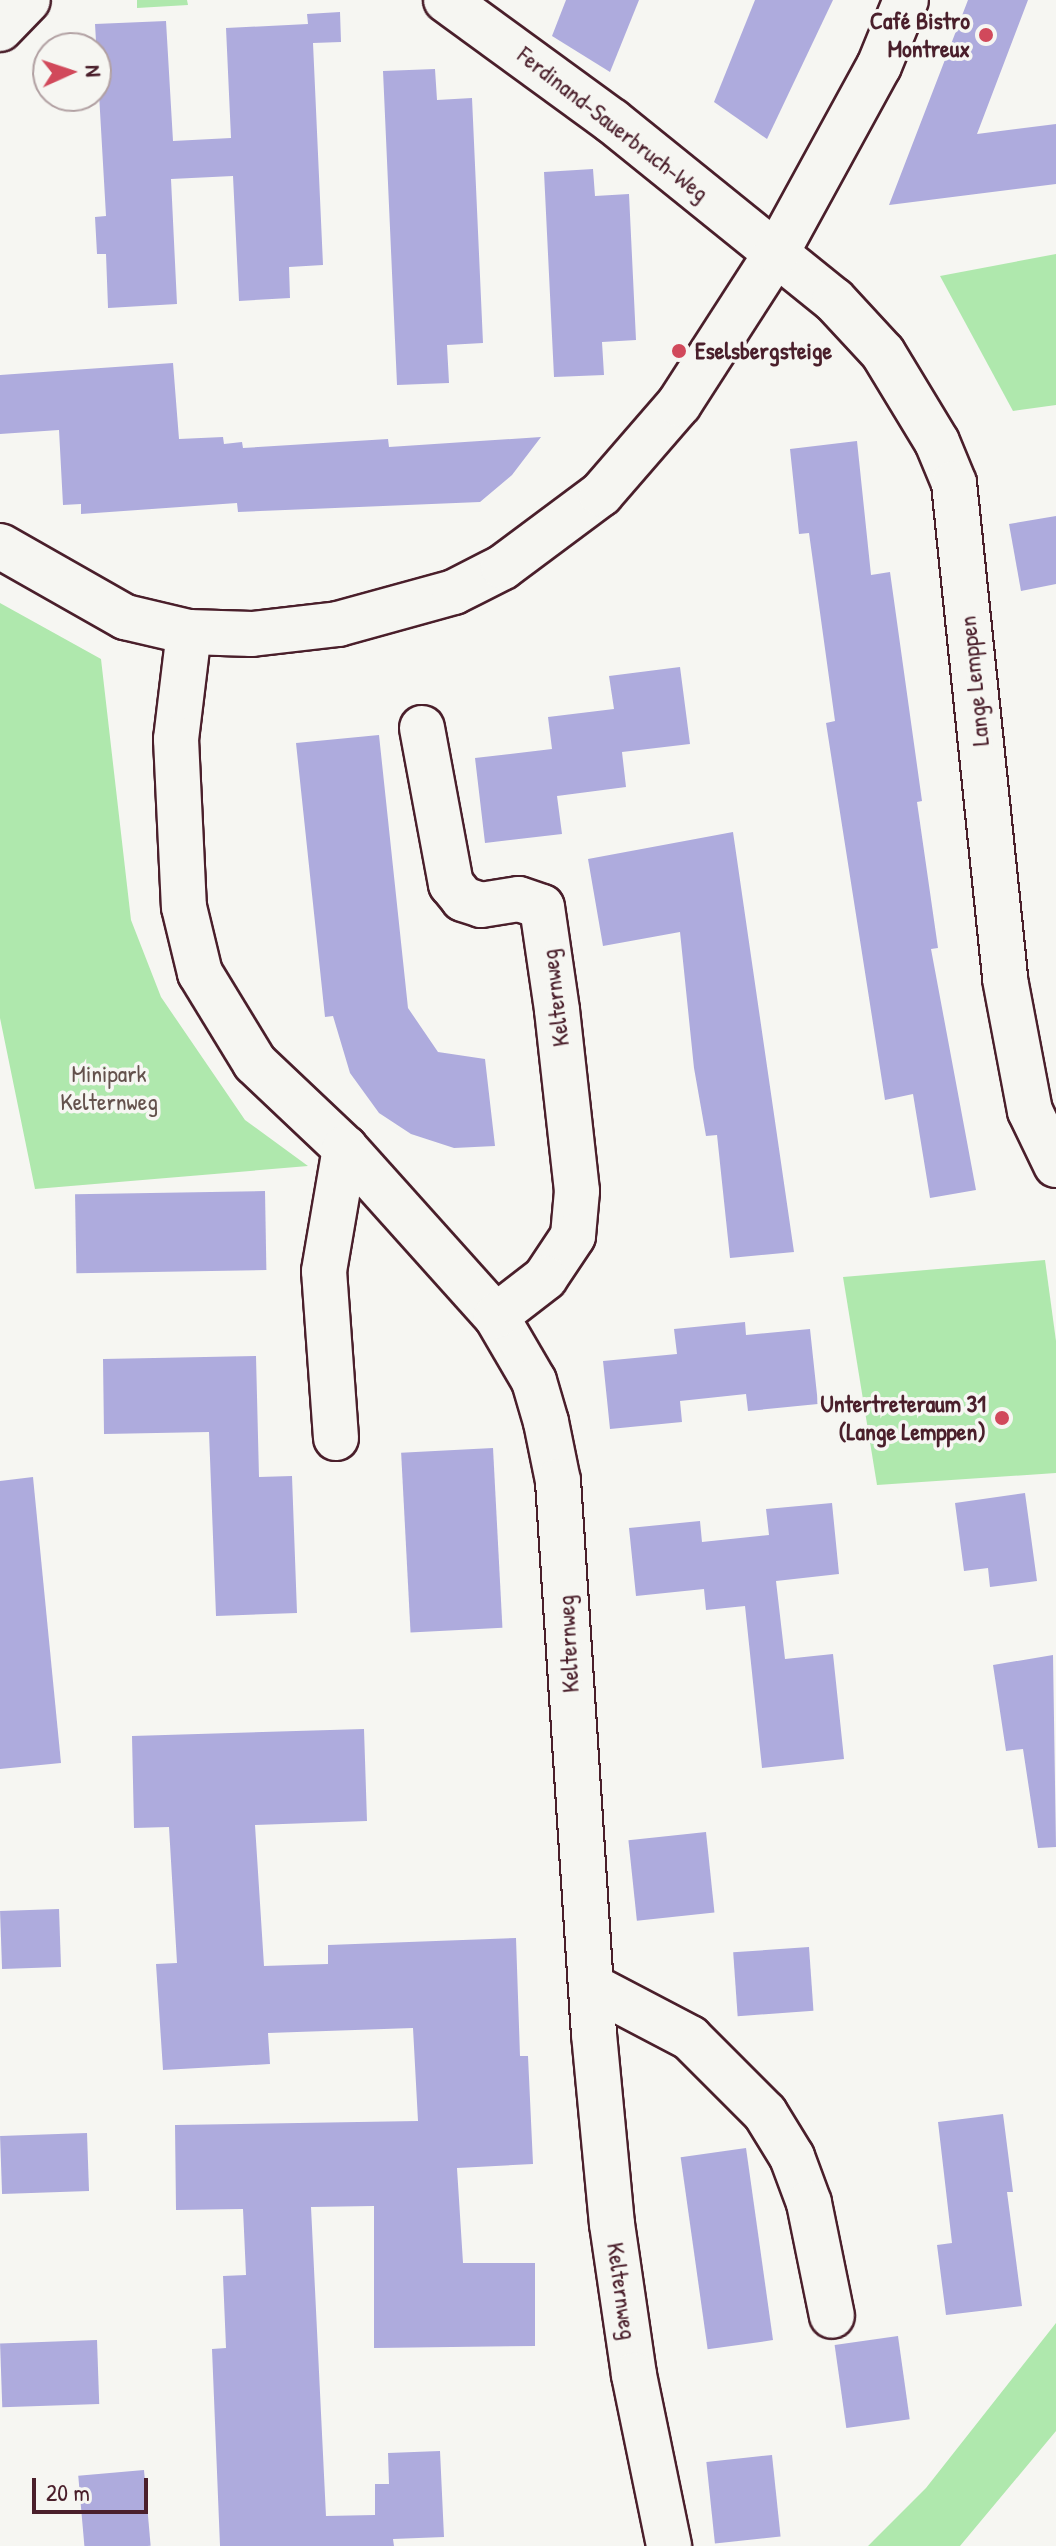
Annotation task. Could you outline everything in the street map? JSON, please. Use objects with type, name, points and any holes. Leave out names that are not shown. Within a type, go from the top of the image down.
[{"type":"street","points":[[0,29],[28,0]]},
{"type":"street","name":"Ferdinand-Sauerbruch-Weg","points":[[446,0],[588,103],[777,252]]},
{"type":"street","points":[[0,546],[125,617],[189,632],[252,634],[338,624],[454,592],[503,567],[601,494],[648,445],[777,252],[879,66],[906,0]]},
{"type":"street","name":"Lange Lemppen","points":[[777,252],[834,300],[883,353],[937,442],[954,483],[1005,979],[1030,1111],[1056,1165]]},
{"type":"street","name":"Kelternweg","points":[[189,632],[176,739],[184,907],[200,973],[255,1063],[345,1148],[496,1316],[534,1381],[558,1481],[591,1986],[612,2224],[634,2375],[669,2546]]},
{"type":"street","name":"Kelternweg","points":[[422,728],[451,884],[463,899],[481,905],[519,899],[542,907],[554,984],[577,1191],[573,1236],[545,1278],[496,1316]]},
{"type":"street","points":[[336,1438],[324,1271],[345,1148]]},
{"type":"street","points":[[591,1986],[690,2038],[765,2113],[792,2157],[809,2203],[832,2316]]},
{"type":"green space","points":[[137,0],[187,0],[188,5],[137,8]]},
{"type":"green space","points":[[1056,254],[1056,405],[1013,411],[940,276]]},
{"type":"green space","name":"Minipark Kelternweg","points":[[0,603],[101,659],[131,920],[161,997],[245,1120],[308,1166],[35,1189],[0,1018]]},
{"type":"green space","points":[[1045,1260],[1056,1341],[1056,1473],[877,1485],[843,1277]]},
{"type":"green space","points":[[1056,2323],[1056,2431],[960,2546],[868,2546],[926,2488]]},
{"type":"building","points":[[566,0],[639,0],[610,72],[552,36]]},
{"type":"building","points":[[755,0],[833,0],[767,139],[714,102]]},
{"type":"building","points":[[968,0],[1028,0],[977,134],[1056,124],[1056,184],[889,205]]},
{"type":"building","points":[[340,12],[341,42],[313,43],[323,265],[289,267],[290,298],[239,301],[233,176],[171,179],[177,304],[108,308],[106,254],[97,254],[95,217],[106,216],[100,112],[112,112],[112,32],[95,32],[95,24],[166,21],[173,141],[231,138],[226,28],[308,24],[307,14]]},
{"type":"building","points":[[435,69],[437,100],[472,98],[483,343],[447,345],[449,383],[397,385],[383,71]]},
{"type":"building","points":[[593,169],[595,196],[629,194],[636,340],[602,342],[604,375],[554,377],[544,172]]},
{"type":"building","points":[[173,363],[179,439],[223,437],[224,444],[242,442],[243,448],[388,439],[389,447],[541,437],[512,475],[480,502],[238,512],[237,503],[81,514],[81,504],[63,505],[59,430],[0,434],[0,375]]},
{"type":"building","points":[[857,441],[871,575],[890,572],[922,801],[917,802],[938,948],[931,949],[976,1190],[930,1198],[913,1094],[885,1100],[826,723],[835,721],[809,533],[799,534],[790,449]]},
{"type":"building","points":[[1056,516],[1056,584],[1021,591],[1009,524]]},
{"type":"building","points":[[680,667],[690,744],[622,752],[626,787],[557,796],[562,834],[485,843],[475,758],[552,749],[548,717],[614,709],[609,676]]},
{"type":"building","points":[[379,735],[408,1008],[438,1052],[485,1059],[495,1146],[454,1148],[411,1134],[379,1113],[350,1073],[333,1016],[325,1017],[296,743]]},
{"type":"building","points":[[733,832],[794,1252],[730,1258],[717,1135],[706,1136],[694,1068],[680,932],[603,946],[588,859]]},
{"type":"building","points":[[265,1191],[266,1270],[76,1273],[75,1194]]},
{"type":"building","points":[[745,1322],[746,1335],[810,1329],[818,1404],[748,1411],[746,1394],[680,1401],[682,1422],[610,1429],[603,1361],[677,1354],[674,1329]]},
{"type":"building","points":[[256,1356],[259,1477],[292,1476],[297,1613],[216,1616],[209,1432],[104,1434],[103,1359]]},
{"type":"building","points":[[493,1448],[502,1628],[411,1633],[401,1453]]},
{"type":"building","points":[[33,1477],[61,1763],[0,1769],[0,1481]]},
{"type":"building","points":[[1025,1493],[1037,1581],[990,1587],[988,1568],[964,1571],[955,1503]]},
{"type":"building","points":[[832,1503],[839,1574],[776,1581],[785,1659],[833,1654],[844,1759],[762,1768],[745,1606],[706,1610],[704,1589],[636,1596],[629,1528],[700,1521],[702,1542],[769,1535],[766,1509]]},
{"type":"building","points":[[1053,1655],[1056,1847],[1038,1848],[1023,1749],[1006,1751],[993,1665]]},
{"type":"building","points":[[364,1729],[367,1821],[255,1825],[264,1966],[328,1964],[328,1945],[516,1938],[520,2056],[528,2056],[533,2164],[457,2168],[463,2263],[535,2263],[535,2346],[374,2348],[374,2206],[311,2207],[326,2516],[375,2515],[375,2484],[389,2484],[388,2453],[440,2451],[444,2537],[393,2539],[394,2546],[220,2546],[212,2349],[226,2348],[223,2276],[246,2275],[243,2209],[176,2210],[175,2125],[418,2121],[413,2028],[268,2033],[270,2064],[163,2070],[156,1964],[177,1963],[169,1827],[134,1828],[132,1736]]},
{"type":"building","points":[[706,1832],[714,1913],[637,1921],[628,1840]]},
{"type":"building","points":[[59,1909],[61,1967],[2,1969],[0,1911]]},
{"type":"building","points":[[809,1947],[813,2011],[738,2016],[733,1952]]},
{"type":"building","points":[[1003,2114],[1013,2192],[1007,2192],[1022,2306],[946,2315],[937,2245],[952,2243],[938,2122]]},
{"type":"building","points":[[87,2133],[89,2191],[2,2194],[0,2136]]},
{"type":"building","points":[[746,2148],[773,2340],[708,2349],[681,2157]]},
{"type":"building","points":[[898,2336],[910,2419],[846,2428],[835,2345]]},
{"type":"building","points":[[97,2340],[99,2404],[2,2407],[0,2343]]},
{"type":"building","points":[[772,2455],[781,2537],[715,2543],[706,2462]]},
{"type":"building","points":[[144,2470],[151,2546],[84,2546],[78,2476]]},
{"type":"place","name":"Café Bistro Montreux","points":[[986,35]]},
{"type":"place","name":"Eselsbergsteige","points":[[679,351]]},
{"type":"place","name":"Untertreteraum 31 (Lange Lemppen)","points":[[1002,1418]]}]
